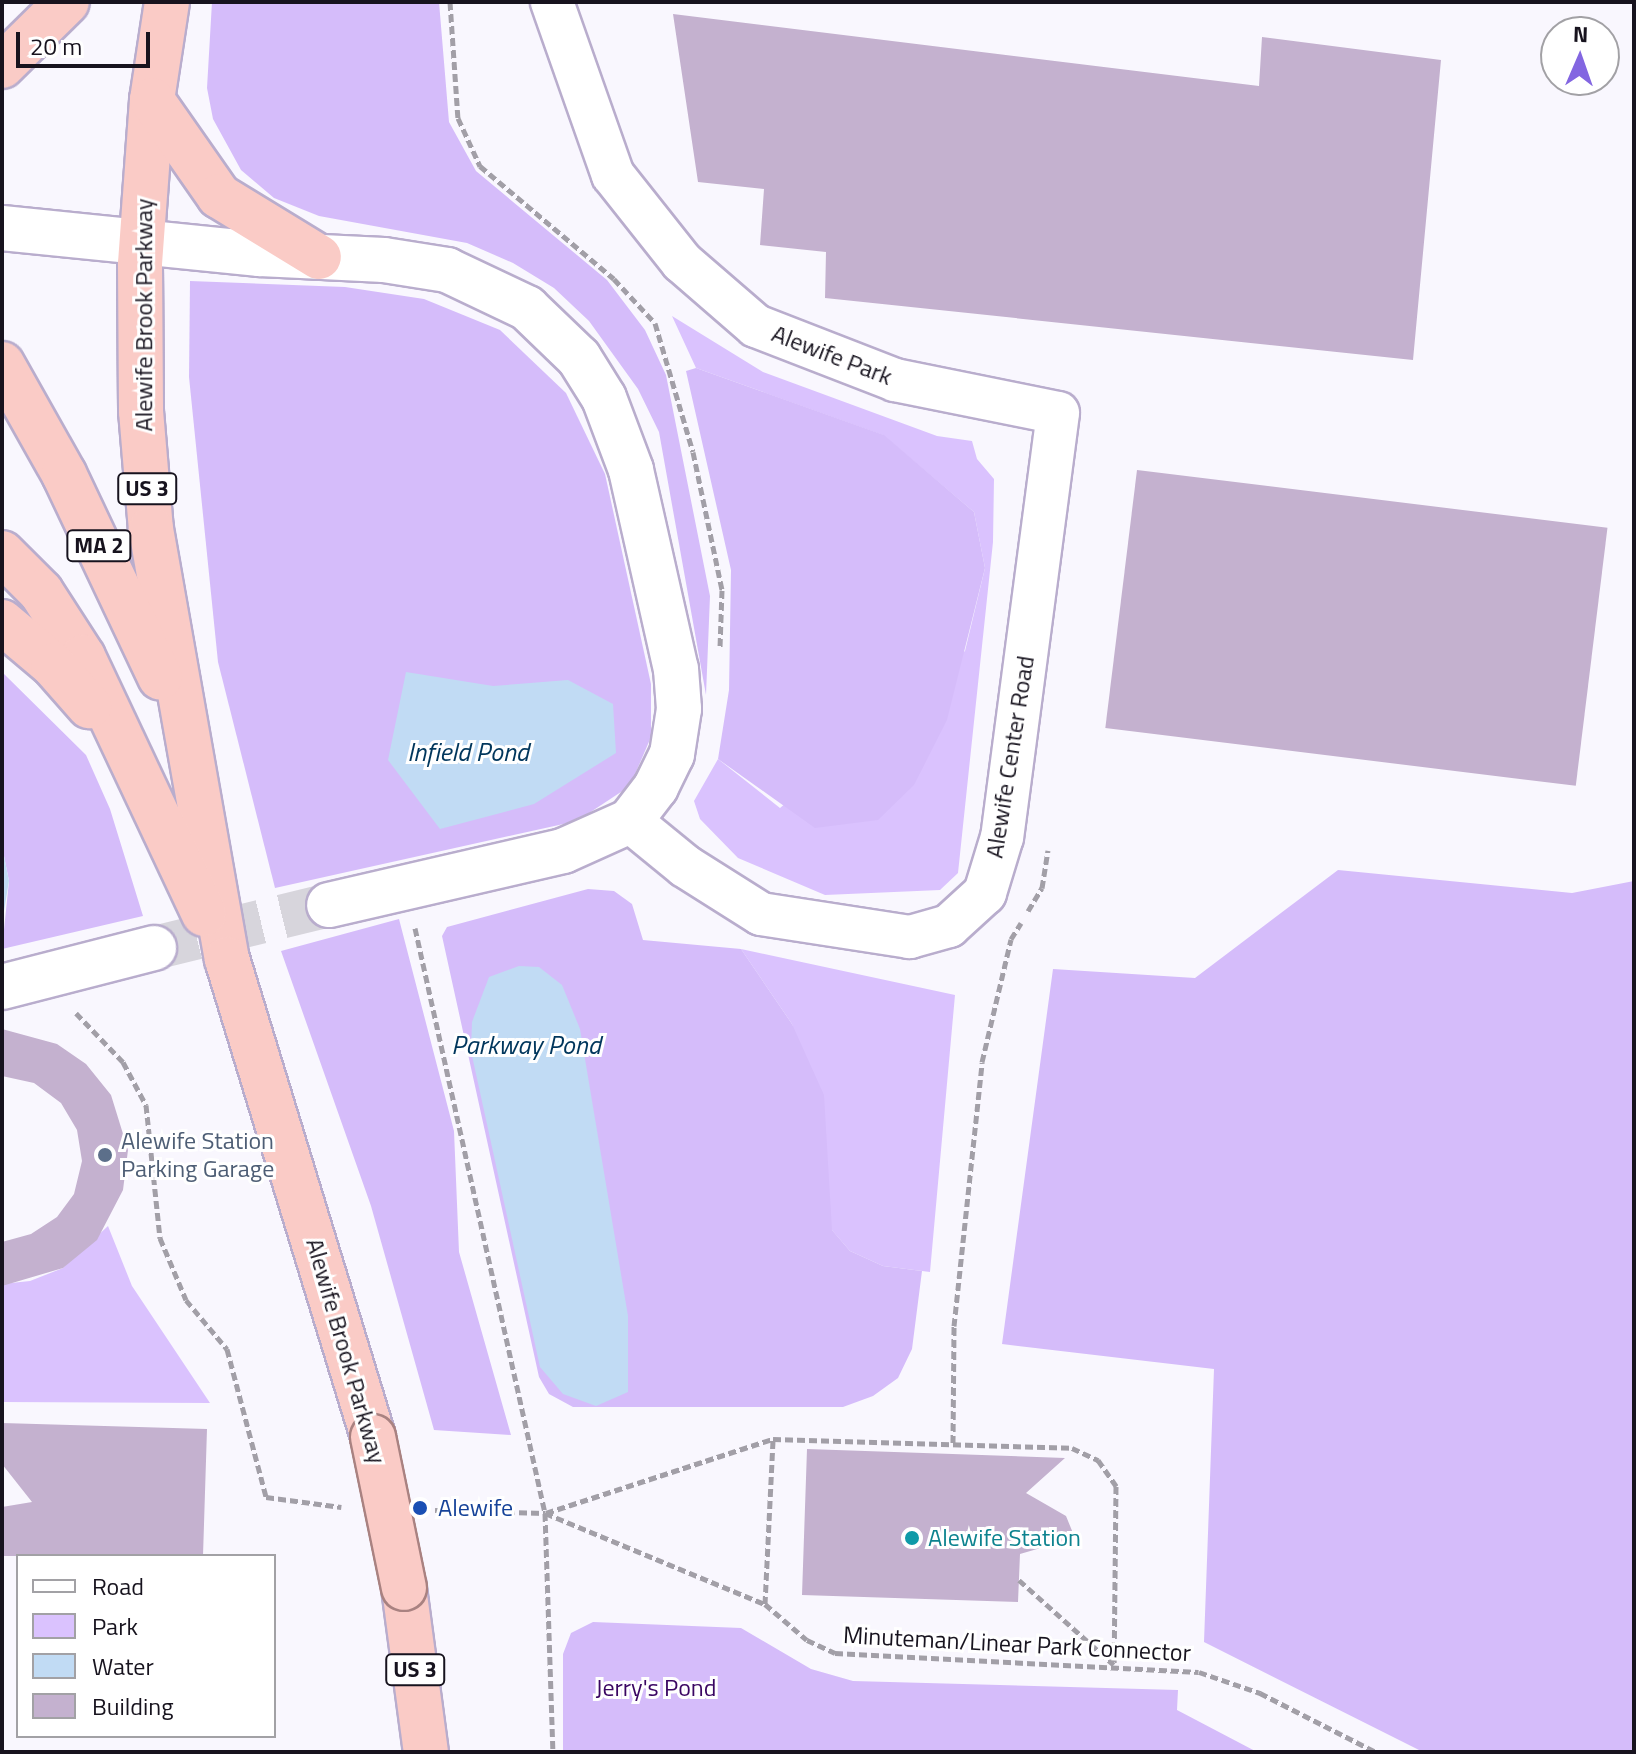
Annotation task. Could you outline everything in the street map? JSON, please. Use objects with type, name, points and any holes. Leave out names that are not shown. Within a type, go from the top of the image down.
[{"type":"highway","points":[[2,66],[67,2]]},
{"type":"highway","name":"Alewife Brook Parkway","points":[[167,2],[152,100],[140,242],[140,380],[148,503],[185,734],[227,959],[373,1437],[404,1588],[426,1752]]},
{"type":"highway","points":[[152,100],[219,196],[319,257]]},
{"type":"highway","name":"MA 2","points":[[2,364],[64,474],[185,734]]},
{"type":"highway","name":"Alewife Brook Parkway","points":[[2,553],[41,592],[83,657],[147,801],[227,959]]},
{"type":"highway","points":[[2,622],[71,684],[147,801]]},
{"type":"main road","points":[[2,228],[427,266],[507,295],[563,340],[604,398],[637,493],[676,669],[679,709],[672,754],[656,787],[630,821],[563,851],[329,905]]},
{"type":"main road","points":[[2,987],[154,948]]},
{"type":"street","name":"Alewife Park","points":[[552,2],[567,55],[613,175],[682,262],[756,326],[895,380],[1058,413]]},
{"type":"street","name":"Alewife Center Road","points":[[630,821],[698,875],[761,914],[910,937],[949,926],[985,893],[1002,837],[1058,413]]},
{"type":"path","points":[[953,1443],[954,1326],[982,1062],[1011,939],[1042,888],[1049,840]]},
{"type":"path","points":[[411,912],[545,1513],[553,1752]]},
{"type":"path","points":[[71,1009],[123,1062],[146,1105],[160,1238],[186,1300],[227,1349],[266,1497],[344,1507]]},
{"type":"path","points":[[765,1604],[773,1439]]},
{"type":"path","points":[[545,1513],[773,1439],[1072,1448],[1108,1470],[1119,1501],[1114,1666]]},
{"type":"path","name":"Minuteman/Linear Park Connector","points":[[421,1509],[545,1513],[765,1604],[807,1640],[852,1657],[1171,1668],[1235,1682],[1376,1752]]},
{"type":"path","points":[[1019,1580],[1114,1666]]},
{"type":"green space","points":[[212,2],[439,2],[449,122],[476,171],[607,280],[645,330],[666,375],[710,596],[706,695],[659,432],[638,389],[589,321],[554,288],[513,263],[467,243],[319,216],[274,198],[241,170],[213,119],[207,88]]},
{"type":"green space","points":[[190,281],[345,287],[424,299],[500,330],[566,393],[605,474],[651,684],[651,737],[630,786],[577,821],[275,888],[218,662],[189,377]]},
{"type":"green space","points":[[672,316],[763,372],[937,436],[972,441],[977,459],[994,479],[993,542],[958,873],[940,890],[825,895],[738,858],[700,819],[694,801],[718,759],[780,808],[965,651],[985,568],[974,512],[883,435],[696,368]]},
{"type":"green space","points":[[696,368],[884,435],[974,512],[985,568],[947,720],[914,785],[878,820],[815,828],[718,759],[729,690],[731,570],[686,371]]},
{"type":"green space","points":[[2,672],[86,755],[110,809],[143,916],[2,949],[9,881],[2,846]]},
{"type":"green space","points":[[1338,870],[1572,893],[1634,881],[1634,1752],[1423,1752],[1204,1642],[1214,1369],[1002,1344],[1053,969],[1195,978]]},
{"type":"green space","points":[[588,889],[614,891],[632,904],[643,940],[741,949],[792,1024],[824,1095],[832,1230],[850,1251],[883,1266],[922,1271],[912,1349],[898,1378],[873,1396],[843,1407],[573,1407],[549,1394],[539,1377],[442,936],[447,927]]},
{"type":"green space","points":[[399,919],[454,1131],[459,1252],[511,1435],[434,1430],[371,1206],[281,951]]},
{"type":"green space","points":[[741,949],[955,995],[930,1272],[883,1266],[850,1251],[831,1229],[828,1176],[792,1024]]},
{"type":"green space","points":[[108,1226],[132,1286],[210,1403],[2,1402],[2,1284],[30,1281],[63,1268]]},
{"type":"green space","name":"Jerry's Pond","points":[[593,1622],[741,1628],[811,1669],[853,1681],[1178,1690],[1177,1710],[1257,1752],[563,1752],[563,1654],[571,1633]]},
{"type":"water","name":"Infield Pond","points":[[406,672],[493,686],[568,680],[613,704],[616,753],[534,804],[440,829],[388,760]]},
{"type":"water","points":[[2,846],[9,881],[2,923]]},
{"type":"water","name":"Parkway Pond","points":[[519,966],[539,967],[562,985],[580,1029],[628,1316],[628,1392],[596,1406],[563,1394],[540,1367],[471,1051],[472,1022],[489,977]]},
{"type":"building","points":[[673,14],[1259,86],[1262,37],[1441,60],[1413,360],[825,298],[826,252],[760,245],[764,189],[698,182]]},
{"type":"building","points":[[1137,470],[1607,528],[1576,786],[1105,728]]},
{"type":"building","name":"Alewife Station Parking Garage","points":[[2,1029],[57,1044],[86,1064],[111,1095],[128,1150],[123,1190],[97,1240],[63,1268],[2,1286],[2,1242],[31,1234],[57,1217],[74,1194],[82,1161],[77,1130],[61,1103],[34,1083],[2,1076]]},
{"type":"building","points":[[2,1423],[207,1429],[203,1554],[2,1556],[2,1507],[32,1502],[2,1464]]},
{"type":"building","name":"Alewife Station","points":[[807,1449],[1065,1458],[1026,1493],[1066,1516],[1075,1538],[1020,1554],[1018,1602],[802,1595]]},
{"type":"tunnel","points":[[154,948],[329,905]]},
{"type":"place","name":"Alewife Station Parking Garage","points":[[105,1155]]},
{"type":"place","name":"Alewife","points":[[420,1508]]},
{"type":"place","name":"Alewife Station","points":[[912,1538]]}]
